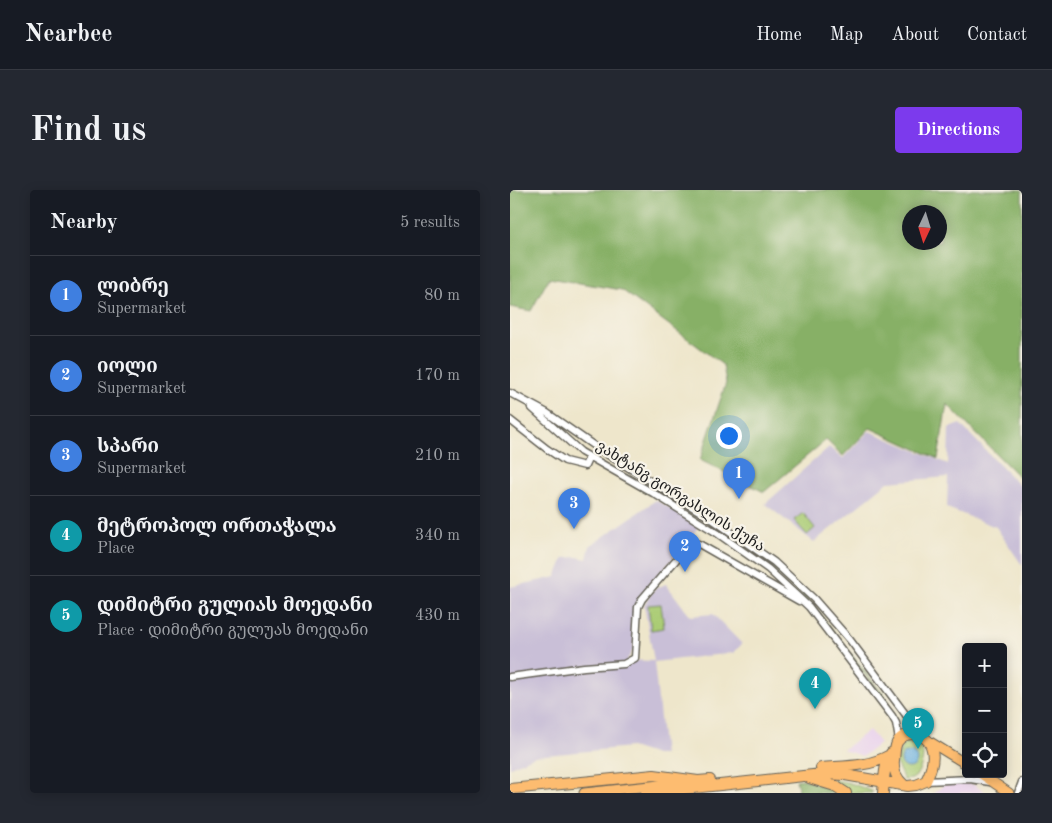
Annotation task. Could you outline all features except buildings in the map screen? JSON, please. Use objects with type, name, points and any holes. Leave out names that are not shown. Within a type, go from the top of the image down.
[{"type":"highway","points":[[883,793],[888,756],[897,742],[908,735],[925,738],[931,748],[931,769],[921,793]]},
{"type":"highway","points":[[897,742],[894,770],[897,778],[904,785]]},
{"type":"highway","points":[[510,789],[654,774],[698,781],[874,763],[888,756]]},
{"type":"highway","points":[[646,793],[834,774],[904,785],[916,785],[926,782]]},
{"type":"highway","points":[[801,776],[828,784],[846,793]]},
{"type":"main road","name":"ვახტანგ გორგასლის ქუჩა","points":[[925,738],[962,761]]},
{"type":"main road","points":[[986,778],[1010,793]]},
{"type":"main road","points":[[584,793],[698,781]]},
{"type":"street","name":"ვახტანგ გორგასლის ქუჩა","points":[[510,393],[547,413],[600,450],[712,519],[774,562],[814,599],[850,640],[925,738]]},
{"type":"street","name":"ვახტანგ გორგასლის ქუჩა","points":[[528,403],[581,452],[653,493],[717,533],[768,569],[809,607],[892,716],[896,723],[897,742]]},
{"type":"street","points":[[510,420],[547,449],[565,460],[585,466],[600,450]]},
{"type":"street","points":[[603,465],[608,461],[608,455]]},
{"type":"street","points":[[510,677],[584,667],[611,666],[630,662],[635,658],[638,607],[642,599],[686,547],[698,544],[809,607]]},
{"type":"street","points":[[926,782],[970,779],[991,782]]},
{"type":"street","points":[[1018,793],[1022,782]]},
{"type":"shaded area","points":[[960,424],[1022,488],[1022,565],[996,527],[947,508],[948,477],[888,482],[814,542],[765,504],[829,447],[843,458],[869,431],[948,464],[949,428]]},
{"type":"shaded area","points":[[656,500],[700,525],[638,602],[633,650],[627,660],[654,661],[644,605],[654,589],[666,584],[690,616],[713,614],[742,644],[733,653],[654,662],[664,755],[656,755],[631,747],[535,756],[510,767],[510,587],[556,577],[564,558],[577,557],[587,559],[590,546]]},
{"type":"shaded area","points":[[869,730],[880,743],[863,756],[843,750]]},
{"type":"shaded area","points":[[958,781],[973,784],[986,793],[934,793],[944,785]]},
{"type":"green space","points":[[510,190],[1022,190],[1022,480],[947,404],[938,459],[870,428],[843,456],[826,440],[764,492],[700,460],[726,383],[723,365],[622,290],[549,278],[531,311],[510,307]]},
{"type":"green space","points":[[803,513],[815,528],[807,535],[794,520]]},
{"type":"green space","points":[[725,532],[772,565],[809,600],[889,702],[887,703],[810,604],[770,565]]},
{"type":"green space","points":[[661,604],[664,628],[651,630],[648,605]]},
{"type":"green space","points":[[909,741],[920,745],[923,755],[921,766],[916,776],[912,779],[904,780],[896,763],[902,746]]},
{"type":"green space","points":[[803,779],[838,793],[796,793],[798,788],[796,780]]},
{"type":"green space","points":[[830,779],[850,783],[872,791],[872,793],[852,793]]},
{"type":"water","points":[[906,752],[912,752],[917,757],[915,766],[906,768],[901,763],[901,757]]},
{"type":"place","name":"ლიბრე","points":[[739,499]]},
{"type":"place","name":"სპარი","points":[[574,529]]},
{"type":"place","name":"იოლი","points":[[685,572]]},
{"type":"place","name":"მეტროპოლ ორთაჭალა","points":[[815,709]]},
{"type":"place","name":"დიმიტრი გულიას მოედანი","points":[[918,749]]}]
